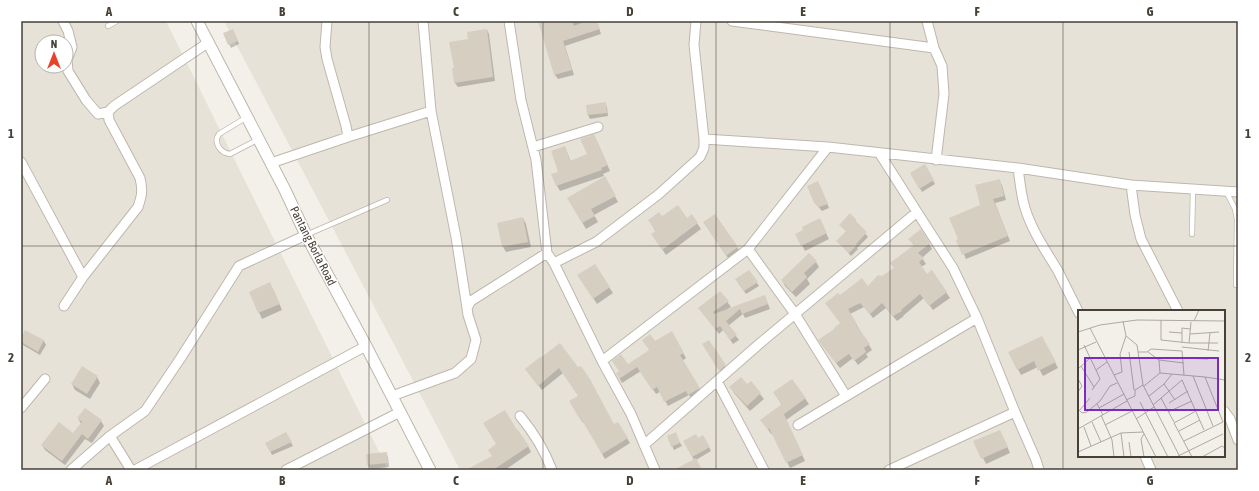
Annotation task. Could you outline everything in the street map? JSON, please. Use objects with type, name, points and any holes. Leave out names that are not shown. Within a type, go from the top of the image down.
[{"type":"street","points":[[63,21],[68,31],[72,47],[67,60],[68,71],[86,100],[98,114],[108,112],[114,106],[209,42]]},
{"type":"street","name":"Pantang Borla Road","points":[[197,21],[285,190],[306,235],[366,346],[430,470]]},
{"type":"street","points":[[327,21],[325,47],[327,59],[348,137]]},
{"type":"street","points":[[392,396],[455,373],[471,359],[476,340],[468,315],[456,237],[431,111],[423,21]]},
{"type":"street","points":[[509,21],[521,100],[536,160],[547,253],[631,414],[652,469]]},
{"type":"street","points":[[554,264],[596,242],[659,194],[700,157],[704,148],[704,139],[694,45],[696,21]]},
{"type":"street","points":[[732,21],[934,48]]},
{"type":"street","points":[[927,21],[934,48],[942,66],[944,94],[936,160]]},
{"type":"street","points":[[271,163],[431,111]]},
{"type":"street","points":[[64,306],[83,277],[138,207],[141,198],[143,188],[140,178],[109,120],[108,112]]},
{"type":"street","points":[[533,147],[598,127]]},
{"type":"street","points":[[704,139],[828,147],[880,154],[1018,168],[1131,185],[1238,192]]},
{"type":"street","points":[[602,361],[748,249],[828,147]]},
{"type":"street","points":[[880,154],[953,268],[977,318],[1039,470]]},
{"type":"street","points":[[21,162],[83,277]]},
{"type":"street","points":[[1018,168],[1025,208],[1031,224],[1078,311]]},
{"type":"street","points":[[1131,185],[1135,215],[1141,239],[1177,310]]},
{"type":"street","points":[[644,445],[795,314],[917,212]]},
{"type":"street","points":[[71,470],[110,436],[145,411],[239,266],[306,235]]},
{"type":"street","points":[[748,249],[795,314],[846,396]]},
{"type":"street","points":[[467,308],[471,301],[547,253]]},
{"type":"street","points":[[798,425],[977,318]]},
{"type":"street","points":[[136,470],[366,346]]},
{"type":"street","points":[[21,408],[45,379]]},
{"type":"street","points":[[717,381],[764,470]]},
{"type":"street","points":[[286,470],[400,412]]},
{"type":"street","points":[[889,470],[1015,412]]},
{"type":"street","points":[[1225,412],[1230,419],[1238,440]]},
{"type":"street","points":[[520,416],[533,432],[546,455],[552,470]]},
{"type":"street","points":[[110,436],[131,470]]},
{"type":"street","points":[[1145,457],[1151,470]]},
{"type":"lane","points":[[108,26],[117,21]]},
{"type":"lane","points":[[247,117],[219,134],[216,138],[216,142],[222,151],[226,154],[230,154],[259,139]]},
{"type":"lane","points":[[1192,234],[1193,189]]},
{"type":"lane","points":[[1226,191],[1235,209],[1237,219],[1236,285]]},
{"type":"lane","points":[[306,235],[387,200]]},
{"type":"shaded area","points":[[21,21],[166,21],[388,470],[21,470]]},
{"type":"shaded area","points":[[224,21],[1238,21],[1238,470],[460,470]]},
{"type":"building","points":[[538,21],[572,21],[574,26],[586,21],[597,21],[600,29],[563,41],[572,70],[554,75]]},
{"type":"building","points":[[233,29],[238,41],[228,45],[223,33]]},
{"type":"building","points":[[487,29],[493,77],[454,83],[452,68],[454,68],[449,42],[468,39],[467,32]]},
{"type":"building","points":[[606,102],[607,113],[587,115],[586,105]]},
{"type":"building","points":[[594,134],[608,165],[601,168],[602,170],[556,186],[551,174],[558,172],[551,151],[565,146],[570,161],[587,154],[580,139]]},
{"type":"building","points":[[925,164],[934,180],[919,189],[910,173]]},
{"type":"building","points":[[605,176],[616,196],[591,209],[595,216],[582,223],[567,198]]},
{"type":"building","points":[[1000,179],[1004,196],[993,199],[1008,236],[962,255],[956,240],[958,239],[949,218],[980,205],[975,185]]},
{"type":"building","points":[[818,181],[828,204],[819,207],[814,203],[807,186]]},
{"type":"building","points":[[678,205],[687,218],[692,214],[698,223],[662,250],[651,234],[656,231],[648,220],[659,212],[662,216]]},
{"type":"building","points":[[850,213],[867,232],[849,253],[836,241],[846,231],[839,225]]},
{"type":"building","points":[[715,214],[738,247],[726,256],[703,222]]},
{"type":"building","points":[[523,217],[528,242],[502,247],[497,223]]},
{"type":"building","points":[[820,218],[827,233],[801,246],[795,234],[803,230],[802,227]]},
{"type":"building","points":[[921,229],[930,243],[918,253],[924,258],[919,262],[927,274],[932,270],[947,292],[929,306],[920,294],[901,310],[902,311],[893,316],[882,303],[870,314],[860,303],[848,309],[857,324],[856,325],[870,344],[864,348],[866,352],[854,361],[849,354],[836,363],[818,340],[840,323],[825,303],[838,293],[840,295],[862,278],[868,286],[878,275],[882,276],[894,268],[890,263],[914,245],[908,239]]},
{"type":"building","points":[[809,253],[817,261],[804,273],[807,277],[792,292],[781,280]]},
{"type":"building","points":[[595,264],[610,287],[593,299],[577,275]]},
{"type":"building","points":[[749,270],[758,282],[744,291],[735,279]]},
{"type":"building","points":[[270,282],[280,304],[258,313],[249,292]]},
{"type":"building","points":[[720,291],[729,301],[713,312],[714,314],[765,295],[768,304],[742,314],[740,309],[726,321],[737,335],[730,340],[720,326],[715,329],[698,308]]},
{"type":"building","points":[[25,330],[44,340],[38,352],[21,342],[21,338]]},
{"type":"building","points":[[672,331],[684,353],[680,355],[700,388],[688,395],[686,391],[664,402],[657,387],[652,390],[637,367],[619,379],[616,373],[619,371],[612,361],[621,354],[628,364],[649,350],[642,340],[650,334],[655,341]]},
{"type":"building","points":[[1042,336],[1056,362],[1038,371],[1034,361],[1017,370],[1008,352]]},
{"type":"building","points":[[709,340],[726,365],[719,371],[702,344]]},
{"type":"building","points":[[560,343],[578,367],[581,366],[590,379],[614,424],[618,422],[628,438],[602,454],[569,401],[578,396],[559,368],[538,386],[525,369]]},
{"type":"building","points":[[82,366],[98,376],[87,394],[71,384]]},
{"type":"building","points":[[741,377],[747,384],[751,381],[761,393],[747,406],[729,387]]},
{"type":"building","points":[[792,379],[806,398],[784,414],[803,455],[786,463],[769,428],[768,430],[760,420],[782,404],[773,392]]},
{"type":"building","points":[[85,408],[102,420],[88,439],[82,434],[62,461],[41,445],[59,422],[73,433],[82,422],[77,418]]},
{"type":"building","points":[[505,410],[529,446],[493,470],[466,470],[492,456],[488,450],[496,444],[483,423]]},
{"type":"building","points":[[1000,430],[1008,447],[981,459],[973,441]]},
{"type":"building","points":[[286,432],[292,442],[270,452],[265,443]]},
{"type":"building","points":[[676,432],[680,443],[671,447],[667,436]]},
{"type":"building","points":[[696,434],[698,438],[703,435],[710,447],[692,457],[683,441]]},
{"type":"building","points":[[387,452],[388,463],[367,465],[366,454]]},
{"type":"building","points":[[696,458],[702,470],[674,470]]}]
